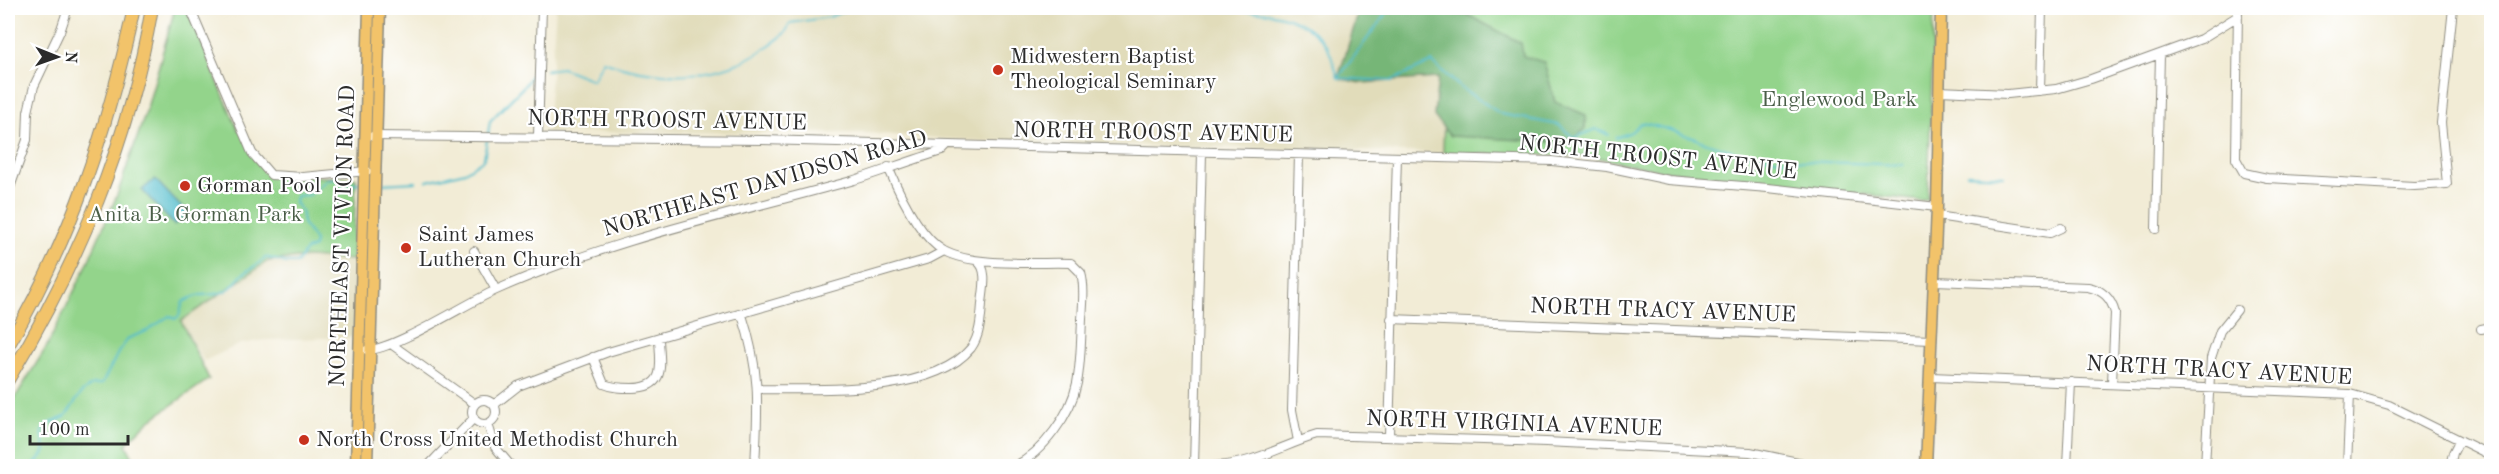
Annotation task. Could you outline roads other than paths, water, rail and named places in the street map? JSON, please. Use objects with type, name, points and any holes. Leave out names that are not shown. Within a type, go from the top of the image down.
[{"type":"highway","points":[[8,346],[51,265],[76,211],[108,117],[134,8]]},
{"type":"highway","points":[[8,380],[42,322],[71,265],[116,156],[143,61],[152,8]]},
{"type":"main road","name":"NORTHEAST VIVION ROAD","points":[[369,8],[371,136]]},
{"type":"main road","name":"NORTHEAST VIVION ROAD","points":[[367,466],[365,350],[370,171],[380,8]]},
{"type":"main road","points":[[1926,466],[1935,280],[1941,8]]},
{"type":"main road","name":"NORTHEAST VIVION ROAD","points":[[356,466],[365,350]]},
{"type":"street","points":[[8,193],[11,172],[27,140],[28,112],[34,86],[61,29],[68,8]]},
{"type":"street","points":[[190,8],[252,153],[272,175],[303,177],[370,171]]},
{"type":"street","points":[[538,136],[542,8]]},
{"type":"street","points":[[2040,91],[2042,8]]},
{"type":"street","points":[[2238,8],[2236,159],[2244,173],[2267,178],[2414,186],[2446,184],[2441,123],[2453,8]]},
{"type":"street","points":[[1939,91],[2008,94],[2040,91],[2091,79],[2200,39],[2238,16]]},
{"type":"street","points":[[2156,229],[2160,54]]},
{"type":"street","name":"NORTH TROOST AVENUE","points":[[371,136],[538,136],[1575,163],[1669,180],[1768,188],[1937,211],[2050,233],[2061,228]]},
{"type":"street","name":"NORTHEAST DAVIDSON ROAD","points":[[365,350],[391,344],[496,290],[631,241],[854,180],[942,151],[947,146]]},
{"type":"street","points":[[1194,466],[1202,153]]},
{"type":"street","points":[[1298,441],[1292,410],[1299,155]]},
{"type":"street","points":[[1389,436],[1397,157]]},
{"type":"street","points":[[888,167],[901,198],[915,222],[944,250],[989,262],[1071,263],[1079,268],[1083,284],[1077,386],[1064,415],[1045,441],[1023,462],[1015,466]]},
{"type":"street","points":[[474,250],[496,290]]},
{"type":"street","points":[[495,404],[518,386],[593,357],[742,315],[929,258],[944,250]]},
{"type":"street","points":[[759,389],[854,389],[905,381],[946,367],[971,348],[980,325],[984,271],[980,262],[973,258]]},
{"type":"street","points":[[1935,280],[2088,287],[2103,292],[2113,305],[2115,313],[2112,383]]},
{"type":"street","points":[[2205,466],[2208,388],[2215,344],[2220,331],[2237,310]]},
{"type":"street","points":[[742,315],[756,362],[759,389],[755,466]]},
{"type":"street","name":"NORTH TRACY AVENUE","points":[[1391,319],[1932,340]]},
{"type":"street","points":[[2481,328],[2492,327]]},
{"type":"street","points":[[593,357],[604,384],[619,388],[647,387],[655,383],[659,375],[659,339]]},
{"type":"street","points":[[391,344],[475,404]]},
{"type":"street","name":"NORTH TRACY AVENUE","points":[[1931,377],[2350,394],[2389,405],[2492,456]]},
{"type":"street","points":[[2067,466],[2071,382]]},
{"type":"street","points":[[2347,466],[2350,394]]},
{"type":"street","points":[[488,424],[481,423],[474,418],[471,412],[475,404],[487,400],[495,404]]},
{"type":"street","points":[[488,424],[495,415],[495,404]]},
{"type":"street","points":[[428,466],[474,418]]},
{"type":"street","points":[[488,424],[495,447],[511,466]]},
{"type":"street","name":"NORTH VIRGINIA AVENUE","points":[[1214,466],[1254,460],[1317,435],[1389,436],[1750,452],[1817,466]]},
{"type":"street","points":[[2450,466],[2459,441]]},
{"type":"water","points":[[155,179],[187,213],[174,225],[142,190]]},
{"type":"waterway","points":[[546,70],[562,68],[593,80],[603,61],[645,72],[667,74],[709,72],[750,58],[781,36],[790,23],[830,17],[850,8]]},
{"type":"waterway","points":[[1191,8],[1195,11],[1267,13],[1301,23],[1315,33],[1327,47],[1338,78],[1391,81],[1432,62],[1461,88],[1501,114],[1559,125],[1574,138],[1596,129],[1609,135]]},
{"type":"waterway","points":[[1339,77],[1390,8]]},
{"type":"waterway","points":[[427,181],[465,172],[484,159],[490,121],[525,85],[534,71]]},
{"type":"waterway","points":[[1616,138],[1631,132],[1641,123],[1654,125],[1730,150],[1763,157],[1904,165]]},
{"type":"waterway","points":[[1967,174],[2004,176]]},
{"type":"waterway","points":[[33,466],[45,450],[42,432],[46,425],[65,417],[82,392],[92,385],[102,384],[119,351],[129,338],[147,331],[169,316],[175,319],[179,316],[183,302],[199,295],[228,290],[245,272],[265,257],[287,263],[297,263],[306,250],[314,247],[315,241],[303,223],[301,210],[295,203],[296,196],[309,195],[328,179],[335,179],[343,184],[360,183]]},
{"type":"waterway","points":[[380,184],[416,182]]},
{"type":"place","name":"Midwestern Baptist Theological Seminary","points":[[998,70]]},
{"type":"place","name":"Gorman Pool","points":[[185,186]]},
{"type":"place","name":"Saint James Lutheran Church","points":[[406,248]]},
{"type":"place","name":"North Cross United Methodist Church","points":[[304,440]]},
{"type":"park label","name":"Englewood Park","points":[[1839,100]]},
{"type":"park label","name":"Anita B. Gorman Park","points":[[195,215]]}]
